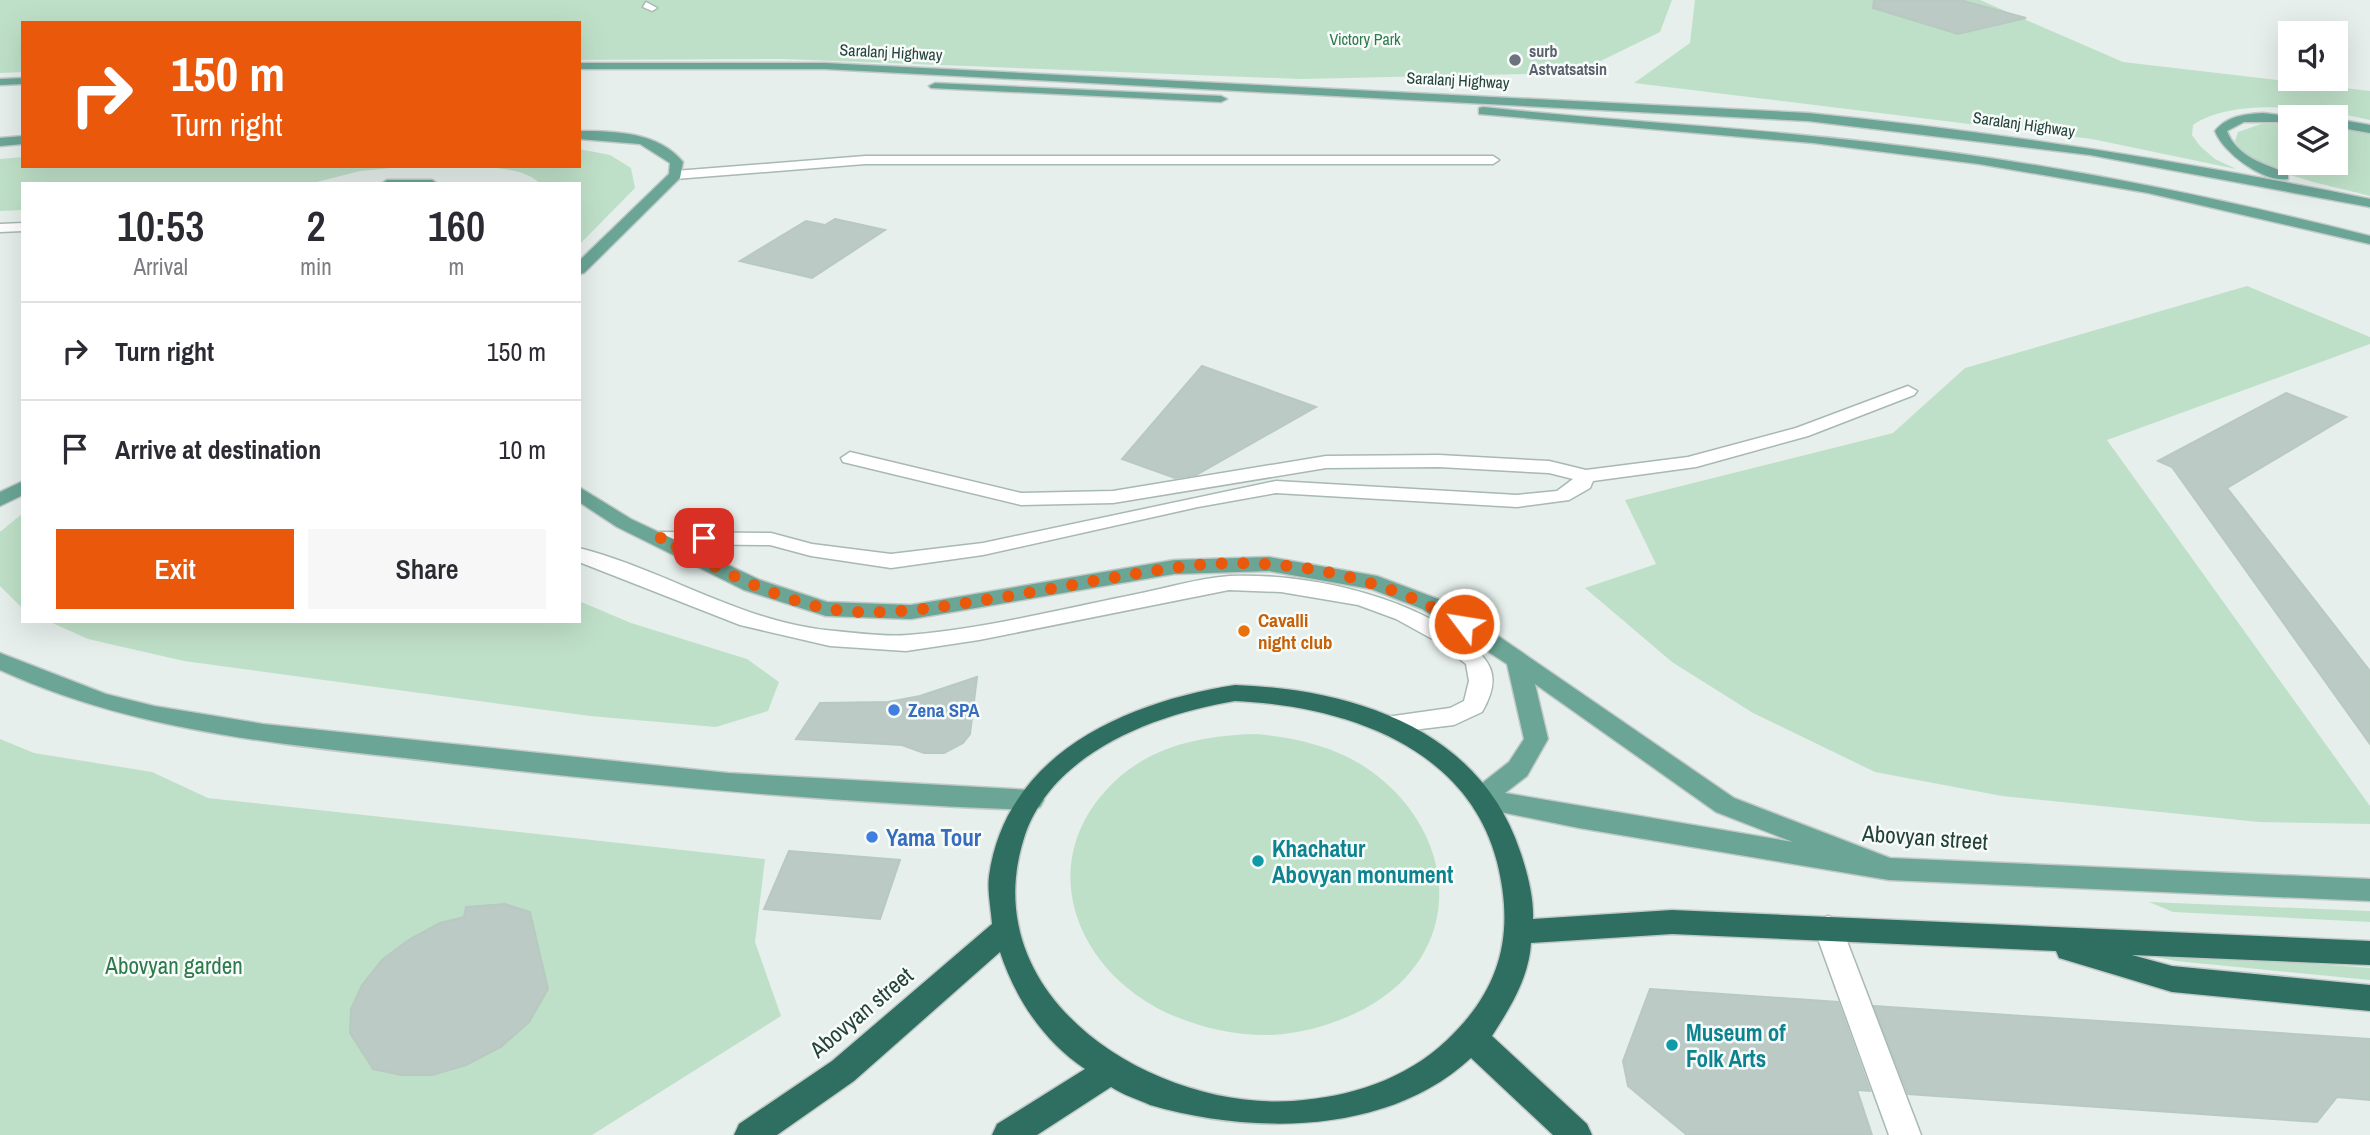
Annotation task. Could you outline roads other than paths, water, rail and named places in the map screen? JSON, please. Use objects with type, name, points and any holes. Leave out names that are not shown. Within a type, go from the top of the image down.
[{"type":"highway","points":[[1235,693],[1298,696],[1359,712],[1388,724],[1440,757],[1481,798],[1501,832],[1521,897],[1521,932],[1506,987],[1472,1038],[1431,1072],[1392,1094],[1322,1114],[1248,1116],[1187,1105],[1109,1071],[1052,1020],[1020,970],[1006,929],[1003,883],[1012,840],[1031,800],[1048,777],[1092,739],[1118,724],[1174,702],[1235,693]]},
{"type":"highway","points":[[1521,932],[1672,922],[2370,953]]},
{"type":"highway","name":"Abovyan street","points":[[750,1135],[843,1071],[1006,929]]},
{"type":"highway","points":[[2037,939],[2172,979],[2370,998]]},
{"type":"highway","points":[[1472,1038],[1576,1135]]},
{"type":"highway","points":[[1008,1135],[1109,1071]]},
{"type":"main road","name":"Saralanj Highway","points":[[581,66],[825,66],[1808,117],[1930,128],[2100,152],[2370,203]]},
{"type":"main road","points":[[581,79],[770,79]]},
{"type":"main road","points":[[0,82],[21,81]]},
{"type":"main road","name":"Saralanj Highway","points":[[918,85],[1816,128],[1940,139],[2088,161],[2370,214]]},
{"type":"main road","points":[[1483,111],[1588,124],[1840,142],[1922,152],[2142,188],[2370,240]]},
{"type":"main road","points":[[2278,119],[2230,122],[2222,128],[2221,135],[2237,153],[2278,173]]},
{"type":"main road","points":[[2348,125],[2370,129]]},
{"type":"main road","points":[[581,135],[647,141],[667,152],[677,162],[675,175],[581,268]]},
{"type":"main road","points":[[0,142],[21,141]]},
{"type":"main road","points":[[2284,175],[2351,199]]},
{"type":"main road","points":[[581,494],[624,523],[752,585],[826,609],[911,612],[1174,567],[1269,564],[1317,570],[1377,583],[1430,604],[1725,805],[1889,869]]},
{"type":"main road","points":[[0,662],[37,680],[134,710],[243,730],[682,780],[932,798],[1031,800]]},
{"type":"main road","points":[[1481,798],[1518,769],[1536,739],[1518,662]]},
{"type":"main road","name":"Abovyan street","points":[[1481,798],[1578,818],[1889,869],[2370,890]]},
{"type":"street","points":[[675,175],[865,160],[1493,160]]},
{"type":"street","points":[[0,228],[21,226]]},
{"type":"street","points":[[850,458],[1021,499],[1113,497],[1326,462],[1439,461],[1535,466],[1573,471],[1583,476],[1689,463],[1801,432],[1908,391]]},
{"type":"street","points":[[659,538],[771,538],[811,550],[891,561],[983,549],[1198,501],[1276,487],[1517,501],[1562,496],[1583,484],[1583,476]]},
{"type":"street","points":[[581,555],[748,620],[830,638],[906,643],[979,633],[1229,583],[1319,589],[1362,599],[1404,614],[1444,636],[1477,660],[1480,681],[1474,706],[1454,716],[1388,724]]},
{"type":"street","points":[[1828,928],[1905,1135]]},
{"type":"place","name":"surb Astvatsatsin","points":[[1515,60]]},
{"type":"place","name":"Cavalli night club","points":[[1244,631]]},
{"type":"place","name":"Zena SPA","points":[[894,710]]},
{"type":"place","name":"Yama Tour","points":[[872,837]]},
{"type":"place","name":"Khachatur Abovyan monument","points":[[1258,861]]},
{"type":"place","name":"Museum of Folk Arts","points":[[1672,1045]]},
{"type":"park label","name":"Victory Park","points":[[1365,39]]},
{"type":"park label","name":"Abovyan garden","points":[[174,965]]}]
